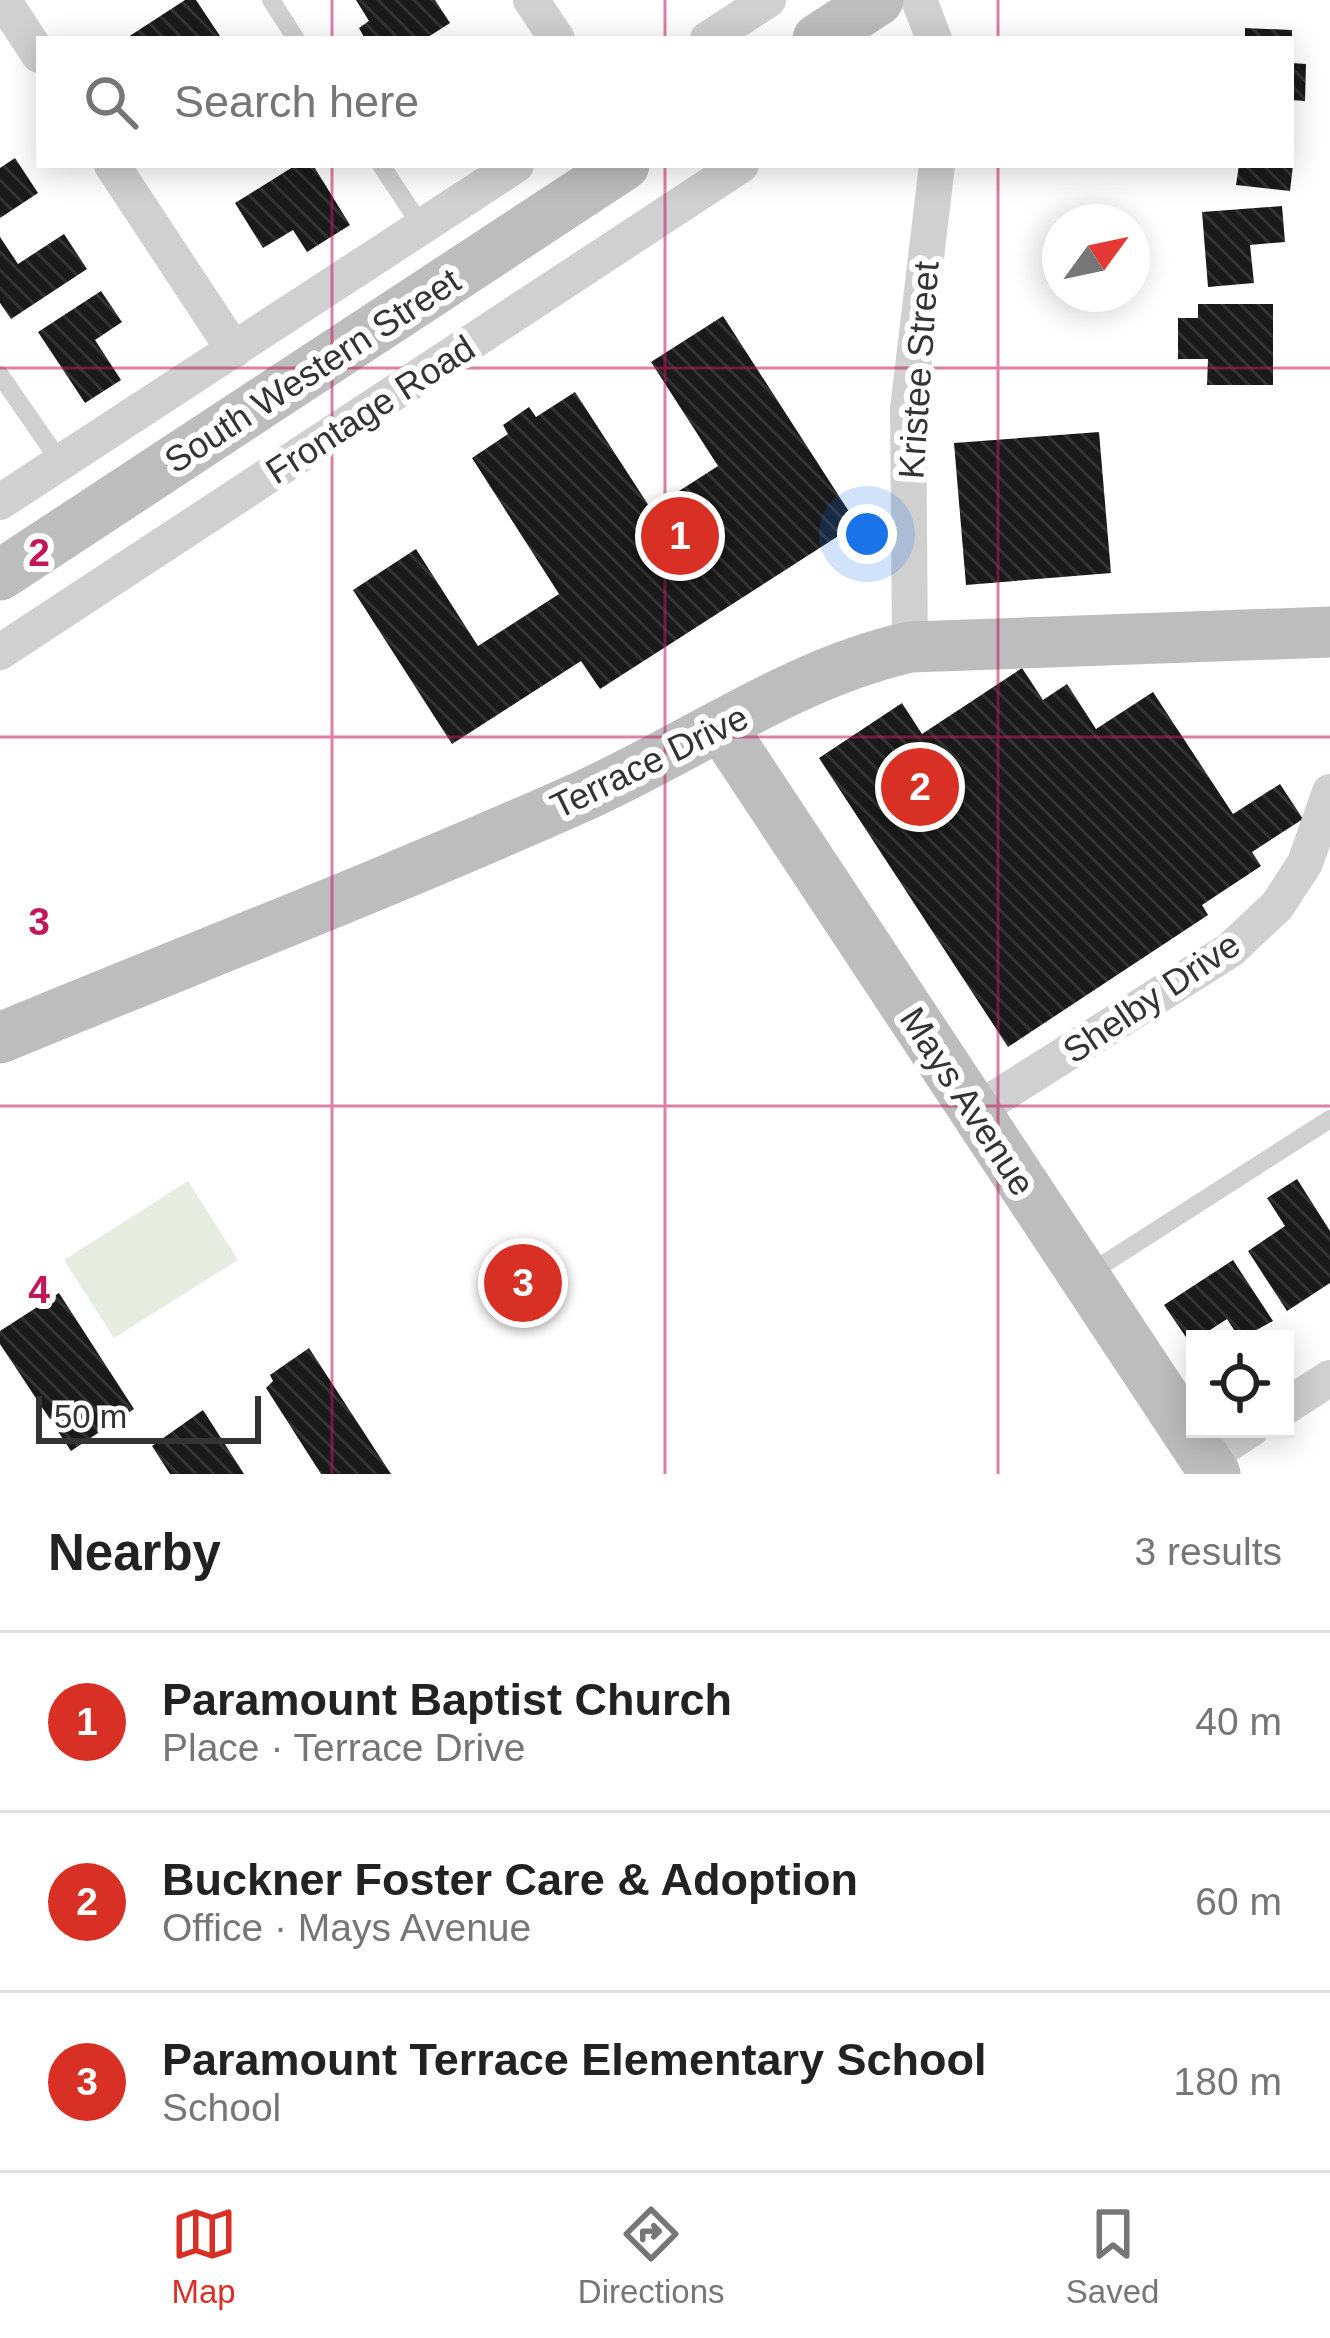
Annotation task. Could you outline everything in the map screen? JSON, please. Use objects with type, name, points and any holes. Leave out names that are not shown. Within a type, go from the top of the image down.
[{"type":"street","points":[[3,0],[36,50]]},
{"type":"street","points":[[531,0],[555,36]]},
{"type":"street","points":[[713,36],[768,0]]},
{"type":"street","points":[[823,36],[878,0]]},
{"type":"street","points":[[920,0],[933,36]]},
{"type":"street","points":[[114,168],[234,350]]},
{"type":"street","points":[[0,502],[511,168]]},
{"type":"street","name":"South Western Street","points":[[0,575],[619,168]]},
{"type":"street","name":"Frontage Road","points":[[0,652],[736,168]]},
{"type":"street","name":"Kristee Street","points":[[910,647],[908,409],[937,168]]},
{"type":"street","name":"Terrace Drive","points":[[0,1038],[575,800],[844,665],[910,647],[1330,632]]},
{"type":"street","name":"Mays Avenue","points":[[722,728],[1084,1277],[1201,1469]]},
{"type":"street","name":"Shelby Drive","points":[[974,1112],[1230,950],[1277,906],[1305,863],[1330,792]]},
{"type":"street","points":[[1294,1401],[1330,1378]]},
{"type":"street","points":[[1201,1469],[1240,1438]]},
{"type":"lane","points":[[271,0],[294,36]]},
{"type":"lane","points":[[383,168],[422,226]]},
{"type":"lane","points":[[0,375],[61,463]]},
{"type":"lane","points":[[1084,1277],[1330,1119]]},
{"type":"shaded area","points":[[188,1181],[238,1260],[114,1338],[64,1260]]},
{"type":"building","points":[[185,0],[196,0],[220,36],[130,36]]},
{"type":"building","points":[[356,0],[435,0],[450,23],[430,36],[363,36],[359,28],[369,21]]},
{"type":"building","points":[[1245,28],[1292,30],[1292,36],[1245,36]]},
{"type":"building","points":[[1294,63],[1306,64],[1305,101],[1294,100]]},
{"type":"building","points":[[15,158],[38,193],[0,218],[0,168]]},
{"type":"building","points":[[291,168],[315,168],[350,225],[307,252],[293,230],[263,248],[235,203]]},
{"type":"building","points":[[1239,168],[1293,168],[1290,191],[1236,185]]},
{"type":"building","points":[[1282,206],[1285,242],[1250,245],[1254,283],[1208,287],[1202,212]]},
{"type":"building","points":[[64,234],[87,269],[11,319],[0,303],[0,237],[18,264]]},
{"type":"building","points":[[101,291],[122,322],[95,340],[121,380],[85,403],[38,332]]},
{"type":"building","points":[[1198,304],[1273,304],[1273,385],[1207,385],[1208,359],[1178,359],[1178,318],[1198,318]]},
{"type":"building","points":[[723,316],[857,524],[600,689],[581,661],[452,744],[353,590],[416,549],[478,646],[559,594],[472,458],[508,434],[503,425],[529,407],[536,417],[575,392],[651,509],[718,466],[651,362]]},
{"type":"building","points":[[1099,432],[1111,573],[966,585],[954,443]]},
{"type":"building","points":[[1022,668],[1043,700],[1067,684],[1096,729],[1153,692],[1233,814],[1280,784],[1303,819],[1252,852],[1261,866],[1202,905],[1208,915],[1008,1047],[819,758],[902,703],[922,734]]},
{"type":"building","points":[[1297,1179],[1330,1231],[1330,1283],[1287,1311],[1248,1251],[1285,1226],[1267,1198]]},
{"type":"building","points":[[1233,1260],[1273,1321],[1256,1330],[1234,1330],[1227,1319],[1210,1330],[1186,1330],[1186,1337],[1164,1305]]},
{"type":"building","points":[[59,1293],[134,1409],[71,1451],[0,1344],[0,1331]]},
{"type":"building","points":[[309,1348],[391,1474],[321,1474],[266,1388],[273,1381],[270,1375]]},
{"type":"building","points":[[203,1410],[244,1474],[170,1474],[152,1446]]},
{"type":"place","name":"Paramount Baptist Church","points":[[680,536]]},
{"type":"place","name":"Buckner Foster Care & Adoption","points":[[920,787]]},
{"type":"place","name":"Paramount Terrace Elementary School","points":[[523,1283]]}]
